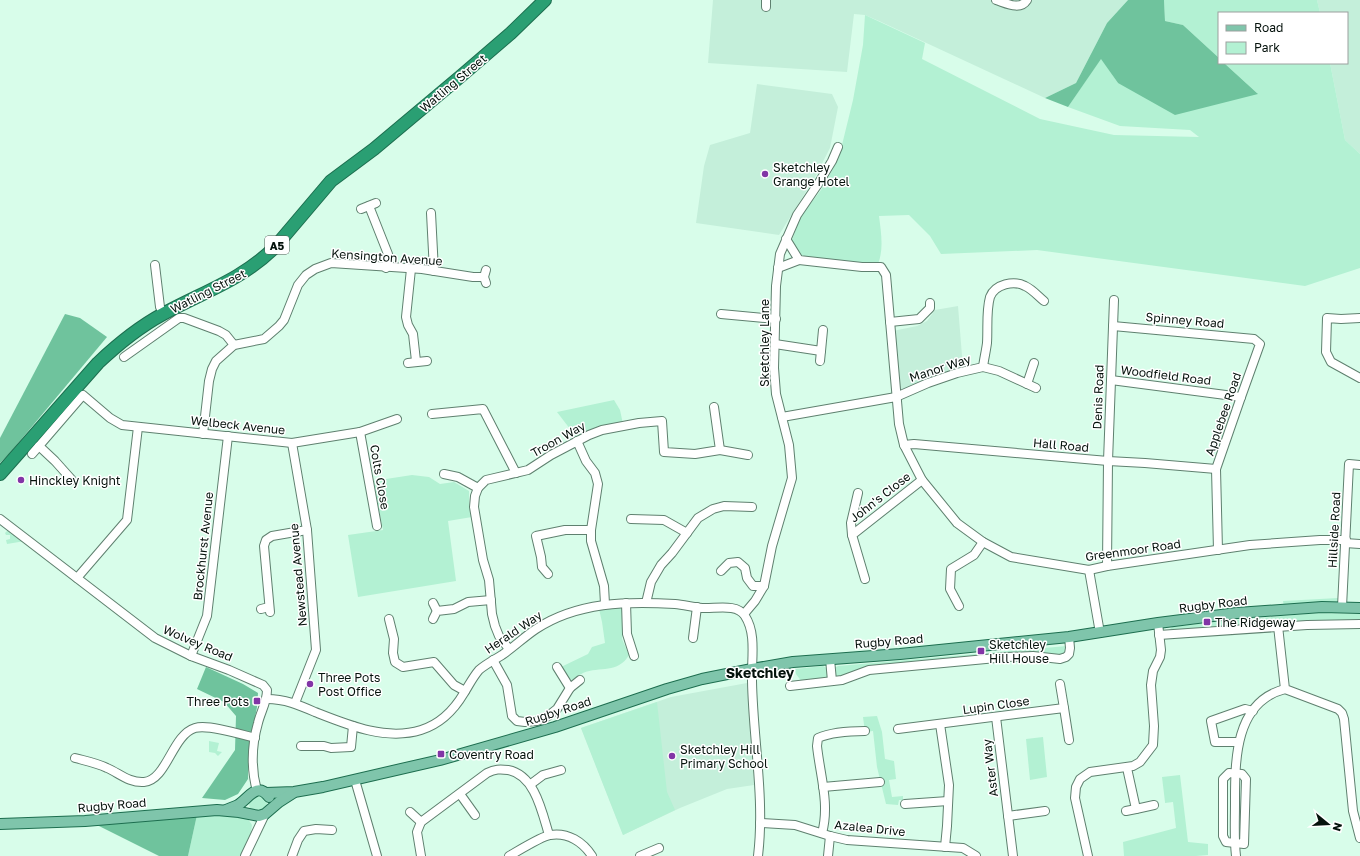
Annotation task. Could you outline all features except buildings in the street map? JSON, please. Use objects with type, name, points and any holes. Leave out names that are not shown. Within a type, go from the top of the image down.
[{"type":"highway","name":"Watling Street","points":[[0,474],[98,363],[115,347],[136,331],[163,314],[232,280],[252,268],[275,247],[331,181],[374,149],[456,81],[511,33],[545,0]]},
{"type":"main road","name":"Rugby Road","points":[[226,810],[238,805],[257,793],[294,792],[355,780],[440,760],[555,727],[654,693],[702,679],[752,669],[794,662],[900,654],[1069,637],[1158,623],[1276,610],[1322,607],[1360,608]]},
{"type":"main road","name":"Rugby Road","points":[[267,812],[294,792]]},
{"type":"main road","points":[[257,793],[271,801],[267,812],[259,816],[253,815],[249,812],[246,804],[257,793]]},
{"type":"main road","name":"Rugby Road","points":[[0,824],[85,821],[226,810],[253,815]]},
{"type":"street","points":[[996,0],[1020,6],[1025,4],[1027,0]]},
{"type":"street","name":"Sketchley Lane","points":[[744,614],[755,601],[764,586],[772,546],[792,478],[789,445],[776,394],[774,368],[776,286],[780,254],[797,215],[832,161],[838,147]]},
{"type":"street","points":[[368,206],[388,254],[386,268]]},
{"type":"street","points":[[431,213],[434,271]]},
{"type":"street","points":[[778,268],[799,260],[786,239]]},
{"type":"street","name":"Greenmoor Road","points":[[799,260],[862,267],[881,267],[886,274],[896,397],[899,424],[904,445],[922,480],[957,523],[983,542],[1011,557],[1090,570],[1107,566],[1283,542],[1320,540],[1360,544]]},
{"type":"street","name":"Kensington Avenue","points":[[234,345],[264,339],[284,320],[298,285],[306,275],[315,269],[331,263],[434,271],[472,277],[485,277]]},
{"type":"street","points":[[155,265],[160,307],[163,314]]},
{"type":"street","points":[[411,269],[406,317],[413,334],[412,362],[427,361]]},
{"type":"street","points":[[983,367],[987,344],[989,306],[991,295],[997,288],[1005,284],[1020,284],[1026,286],[1044,301]]},
{"type":"street","name":"Denis Road","points":[[1107,566],[1108,461],[1114,300]]},
{"type":"street","points":[[890,322],[919,319],[930,308],[930,303]]},
{"type":"street","points":[[720,314],[776,319]]},
{"type":"street","points":[[129,356],[178,318],[184,318],[226,335],[234,345],[216,361],[212,369],[209,381],[203,434]]},
{"type":"street","points":[[1360,318],[1327,318],[1326,352],[1331,362],[1360,378]]},
{"type":"street","name":"Spinney Road","points":[[1113,326],[1254,339]]},
{"type":"street","points":[[820,361],[823,330]]},
{"type":"street","name":"Applebee Road","points":[[1218,550],[1216,469],[1260,344],[1254,339]]},
{"type":"street","points":[[775,344],[821,351]]},
{"type":"street","points":[[1027,384],[1034,363]]},
{"type":"street","name":"Manor Way","points":[[782,417],[896,397],[928,383],[983,367],[999,371],[1036,388]]},
{"type":"street","name":"Woodfield Road","points":[[1111,380],[1241,397]]},
{"type":"street","name":"Welbeck Avenue","points":[[39,446],[83,395],[110,418],[122,425],[292,443],[360,432],[397,419]]},
{"type":"street","points":[[714,407],[720,450],[748,455]]},
{"type":"street","points":[[432,414],[483,409],[516,473]]},
{"type":"street","name":"Troon Way","points":[[478,488],[486,480],[528,470],[551,455],[602,430],[638,423],[662,421],[664,452],[695,454],[720,450]]},
{"type":"street","points":[[77,578],[127,520],[138,427]]},
{"type":"street","name":"Colts Close","points":[[360,432],[377,526]]},
{"type":"street","name":"Brockhurst Avenue","points":[[191,656],[207,616],[228,436]]},
{"type":"street","points":[[577,441],[586,461],[595,473],[598,484],[591,530],[591,541],[604,586],[605,604]]},
{"type":"street","name":"Newstead Avenue","points":[[292,443],[308,530],[316,650],[295,703]]},
{"type":"street","name":"Hall Road","points":[[904,445],[914,444],[1216,469]]},
{"type":"street","points":[[32,454],[39,446],[72,480]]},
{"type":"street","name":"Hillside Road","points":[[1342,607],[1349,464],[1360,465]]},
{"type":"street","points":[[444,474],[458,477],[478,488],[475,496],[474,507],[483,560],[489,580],[495,626],[509,649]]},
{"type":"street","name":"John's Close","points":[[866,579],[852,535],[922,480]]},
{"type":"street","points":[[852,535],[851,523],[858,493]]},
{"type":"street","points":[[646,603],[651,582],[661,565],[672,553],[698,518],[713,509],[724,506],[752,507]]},
{"type":"street","name":"Wolvey Road","points":[[0,519],[155,638],[191,656],[215,664],[263,685],[267,690],[267,698]]},
{"type":"street","points":[[631,519],[664,520],[687,532]]},
{"type":"street","points":[[267,609],[264,546],[266,540],[272,536],[308,530]]},
{"type":"street","points":[[548,574],[542,567],[536,536],[565,530],[591,530]]},
{"type":"street","points":[[959,606],[950,589],[951,569],[974,555],[983,542]]},
{"type":"street","points":[[721,571],[729,563],[738,562],[745,568],[748,578],[753,586],[764,586]]},
{"type":"street","points":[[1090,570],[1100,633]]},
{"type":"street","points":[[437,611],[454,609],[468,602],[491,600]]},
{"type":"street","points":[[433,603],[437,611]]},
{"type":"street","points":[[626,603],[627,634],[634,656]]},
{"type":"street","name":"Herald Way","points":[[353,726],[384,733],[406,733],[431,725],[449,713],[457,704],[478,672],[493,660],[537,628],[557,617],[578,609],[605,604],[646,603],[736,609],[744,614]]},
{"type":"street","points":[[693,638],[697,607]]},
{"type":"street","points":[[433,620],[437,611]]},
{"type":"street","points":[[744,614],[749,623],[752,641],[752,682],[760,823],[758,856]]},
{"type":"street","points":[[389,618],[393,633],[393,653],[395,662],[403,667],[434,662],[454,685],[465,691]]},
{"type":"street","points":[[1088,856],[1075,798],[1076,787],[1080,779],[1090,772],[1134,766],[1140,762],[1153,745],[1154,726],[1151,685],[1153,671],[1160,657],[1161,650],[1158,623]]},
{"type":"street","points":[[1159,635],[1307,624],[1360,624]]},
{"type":"street","points":[[1278,626],[1285,689]]},
{"type":"street","points":[[794,683],[842,680],[869,670],[1007,657],[1034,656],[1060,659],[1069,654],[1069,637]]},
{"type":"street","points":[[830,659],[832,681]]},
{"type":"street","points":[[493,660],[507,685],[512,716],[517,721],[537,721],[548,716],[557,709],[570,688],[580,680]]},
{"type":"street","points":[[557,667],[570,688]]},
{"type":"street","points":[[1060,684],[1069,740]]},
{"type":"street","points":[[1236,856],[1235,773],[1239,742],[1244,726],[1261,701],[1278,691],[1285,689],[1338,709],[1342,713],[1344,719],[1353,811],[1360,838]]},
{"type":"street","points":[[257,793],[253,762],[255,738],[267,698],[280,699],[295,703],[353,726],[351,747],[331,748],[324,746],[301,746]]},
{"type":"street","name":"Lupin Close","points":[[898,729],[907,725],[940,724],[1064,708]]},
{"type":"street","points":[[1239,742],[1215,742],[1211,721],[1245,709],[1253,711]]},
{"type":"street","name":"Aster Way","points":[[996,717],[1013,856]]},
{"type":"street","points":[[940,724],[949,785],[948,826],[945,847]]},
{"type":"street","points":[[73,758],[107,768],[130,781],[143,782],[156,776],[183,736],[194,728],[201,727],[226,730],[255,738]]},
{"type":"street","points":[[828,856],[825,824],[826,808],[817,746],[818,738],[850,731],[865,731]]},
{"type":"street","points":[[1127,768],[1136,809]]},
{"type":"street","points":[[421,856],[416,832],[421,822],[487,773],[494,770],[502,769],[516,772],[531,784],[543,814],[549,835]]},
{"type":"street","points":[[531,784],[543,775],[561,770]]},
{"type":"street","points":[[1235,773],[1229,773],[1223,779],[1223,836],[1226,842],[1235,843]]},
{"type":"street","points":[[355,780],[377,856]]},
{"type":"street","points":[[823,787],[880,782]]},
{"type":"street","points":[[460,794],[474,815]]},
{"type":"street","points":[[905,804],[948,801]]},
{"type":"street","points":[[1126,811],[1154,805]]},
{"type":"street","points":[[1008,816],[1044,811]]},
{"type":"street","points":[[245,856],[267,812]]},
{"type":"street","points":[[410,812],[421,822]]},
{"type":"street","points":[[253,815],[257,831]]},
{"type":"street","name":"Azalea Drive","points":[[760,823],[795,825],[847,840],[963,848],[976,856]]},
{"type":"street","points":[[292,856],[298,840],[304,831],[316,829],[332,830]]},
{"type":"street","points":[[509,856],[549,835],[559,834],[572,838],[586,846],[592,856]]},
{"type":"street","points":[[640,856],[659,848]]},
{"type":"shaded area","points":[[713,0],[1128,0],[1107,23],[1076,83],[1045,98],[865,15],[854,14],[847,72],[708,63]]},
{"type":"shaded area","points":[[1317,0],[1360,0],[1360,154],[1345,140],[1330,64],[1348,64],[1348,12],[1320,12]]},
{"type":"shaded area","points":[[757,84],[832,94],[838,107],[830,148],[815,177],[779,235],[696,223],[704,166],[710,145],[750,133]]},
{"type":"shaded area","points":[[958,306],[963,368],[951,374],[901,389],[899,388],[893,331],[917,326],[927,321],[935,310]]},
{"type":"shaded area","name":"Sketchley Hill Primary School","points":[[747,683],[754,785],[727,789],[680,808],[623,835],[581,728],[671,697]]},
{"type":"green space","points":[[1128,0],[1164,0],[1165,21],[1183,25],[1218,57],[1218,64],[1225,64],[1258,94],[1175,115],[1118,83],[1101,59],[1068,107],[1045,98],[1076,83],[1107,23]]},
{"type":"green space","points":[[1164,0],[1317,0],[1320,12],[1218,12],[1218,57],[1183,25],[1165,21]]},
{"type":"green space","points":[[865,15],[925,43],[922,59],[1040,119],[1114,135],[1199,137],[1190,130],[1120,126],[1068,107],[1101,58],[1118,83],[1257,93],[1225,64],[1330,64],[1345,140],[1360,154],[1360,268],[1305,286],[1037,250],[941,254],[930,236],[909,215],[879,216],[881,252],[878,264],[839,263],[801,255],[792,240],[801,216],[821,190],[833,169],[841,149],[853,100],[863,45]]},
{"type":"green space","points":[[65,314],[80,318],[107,337],[0,463],[0,438]]},
{"type":"green space","points":[[614,400],[620,410],[623,424],[577,438],[557,412]]},
{"type":"green space","points":[[412,475],[429,477],[440,484],[454,482],[469,491],[469,506],[472,517],[448,521],[456,581],[358,597],[348,535],[383,530],[373,481]]},
{"type":"green space","points":[[8,530],[25,541],[7,544],[6,540],[10,539],[10,535],[6,535],[5,533]]},
{"type":"green space","points":[[1338,598],[1337,602],[1284,607],[1283,601]]},
{"type":"green space","points":[[618,607],[623,610],[622,639],[629,655],[625,661],[614,667],[583,673],[572,680],[567,677],[561,667],[588,654],[592,647],[605,643],[599,609]]},
{"type":"green space","points":[[1319,613],[1360,614],[1360,622],[1283,623],[1274,620],[1270,624],[1168,631],[1172,627]]},
{"type":"green space","points":[[1067,646],[1065,655],[1041,655],[838,677],[835,676],[834,668],[838,666]]},
{"type":"green space","points":[[823,666],[828,669],[827,679],[802,682],[796,674],[795,669]]},
{"type":"green space","points":[[206,667],[243,684],[258,693],[248,761],[248,779],[238,794],[225,800],[202,798],[235,750],[236,716],[224,702],[197,689]]},
{"type":"green space","points":[[793,669],[793,675],[770,677],[774,671]]},
{"type":"green space","points":[[657,702],[667,792],[675,810],[623,835],[581,728]]},
{"type":"green space","points":[[877,716],[882,732],[885,759],[894,761],[896,779],[889,780],[892,797],[903,796],[903,800],[899,800],[898,805],[886,804],[877,767],[873,731],[865,732],[863,717]]},
{"type":"green space","points":[[1043,737],[1047,777],[1030,780],[1026,739]]},
{"type":"green space","points":[[209,741],[219,743],[217,751],[222,752],[218,756],[215,753],[209,752]]},
{"type":"green space","points":[[1180,775],[1188,842],[1208,844],[1208,855],[1124,856],[1123,842],[1176,828],[1173,802],[1165,803],[1162,777]]},
{"type":"green space","points":[[258,795],[262,796],[266,800],[266,808],[262,812],[258,813],[254,812],[250,808],[249,804],[250,800],[254,796]]},
{"type":"green space","points":[[233,814],[246,816],[252,825],[251,833],[240,856],[188,856],[197,815]]},
{"type":"green space","points":[[197,815],[188,856],[159,856],[97,825]]},
{"type":"place","name":"Sketchley Grange Hotel","points":[[765,174]]},
{"type":"place","name":"Hinckley Knight","points":[[21,480]]},
{"type":"place","name":"The Ridgeway","points":[[1207,622]]},
{"type":"place","name":"Sketchley Hill House","points":[[981,651]]},
{"type":"place","name":"Three Pots Post Office","points":[[310,684]]},
{"type":"place","name":"Three Pots","points":[[257,701]]},
{"type":"place","name":"Coventry Road","points":[[441,754]]},
{"type":"place","name":"Sketchley Hill Primary School","points":[[672,756]]},
{"type":"district","name":"Sketchley","points":[[760,672]]}]
